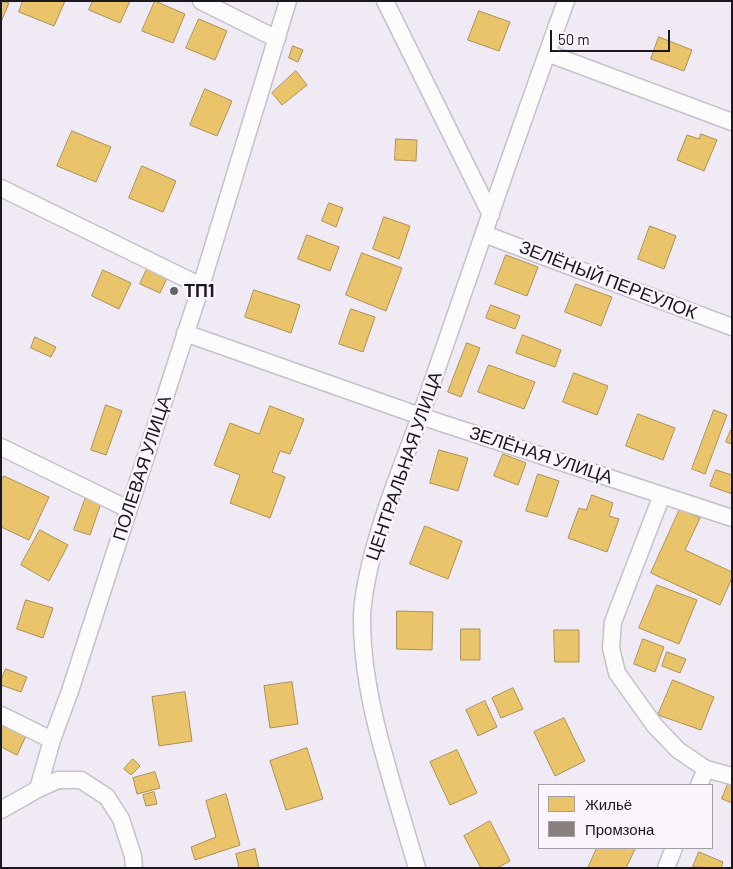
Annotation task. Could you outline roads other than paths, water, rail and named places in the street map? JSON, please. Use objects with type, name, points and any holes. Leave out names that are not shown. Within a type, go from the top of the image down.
[{"type":"street","points":[[201,1],[277,39]]},
{"type":"street","name":"ПОЛЕВАЯ УЛИЦА","points":[[38,788],[185,334],[288,1]]},
{"type":"street","points":[[385,1],[491,215]]},
{"type":"street","name":"ЦЕНТРАЛЬНАЯ УЛИЦА","points":[[417,868],[398,806],[368,691],[363,650],[362,617],[366,584],[383,516],[566,1]]},
{"type":"street","points":[[547,54],[732,122]]},
{"type":"street","points":[[1,188],[200,286]]},
{"type":"street","name":"ЗЕЛЁНЫЙ ПЕРЕУЛОК","points":[[484,234],[732,327]]},
{"type":"street","name":"ЗЕЛЁНАЯ УЛИЦА","points":[[185,334],[420,416],[732,518]]},
{"type":"street","points":[[1,447],[128,509]]},
{"type":"street","points":[[662,495],[613,622],[611,648],[617,673],[655,726],[678,750],[706,769],[732,776]]},
{"type":"street","points":[[1,715],[52,740]]},
{"type":"street","points":[[699,784],[706,769]]},
{"type":"street","points":[[1,810],[38,788],[58,780],[81,780],[106,797],[121,819],[133,856],[134,868]]},
{"type":"street","points":[[666,868],[674,849]]},
{"type":"place","name":"ТП1","points":[[174,291]]}]
